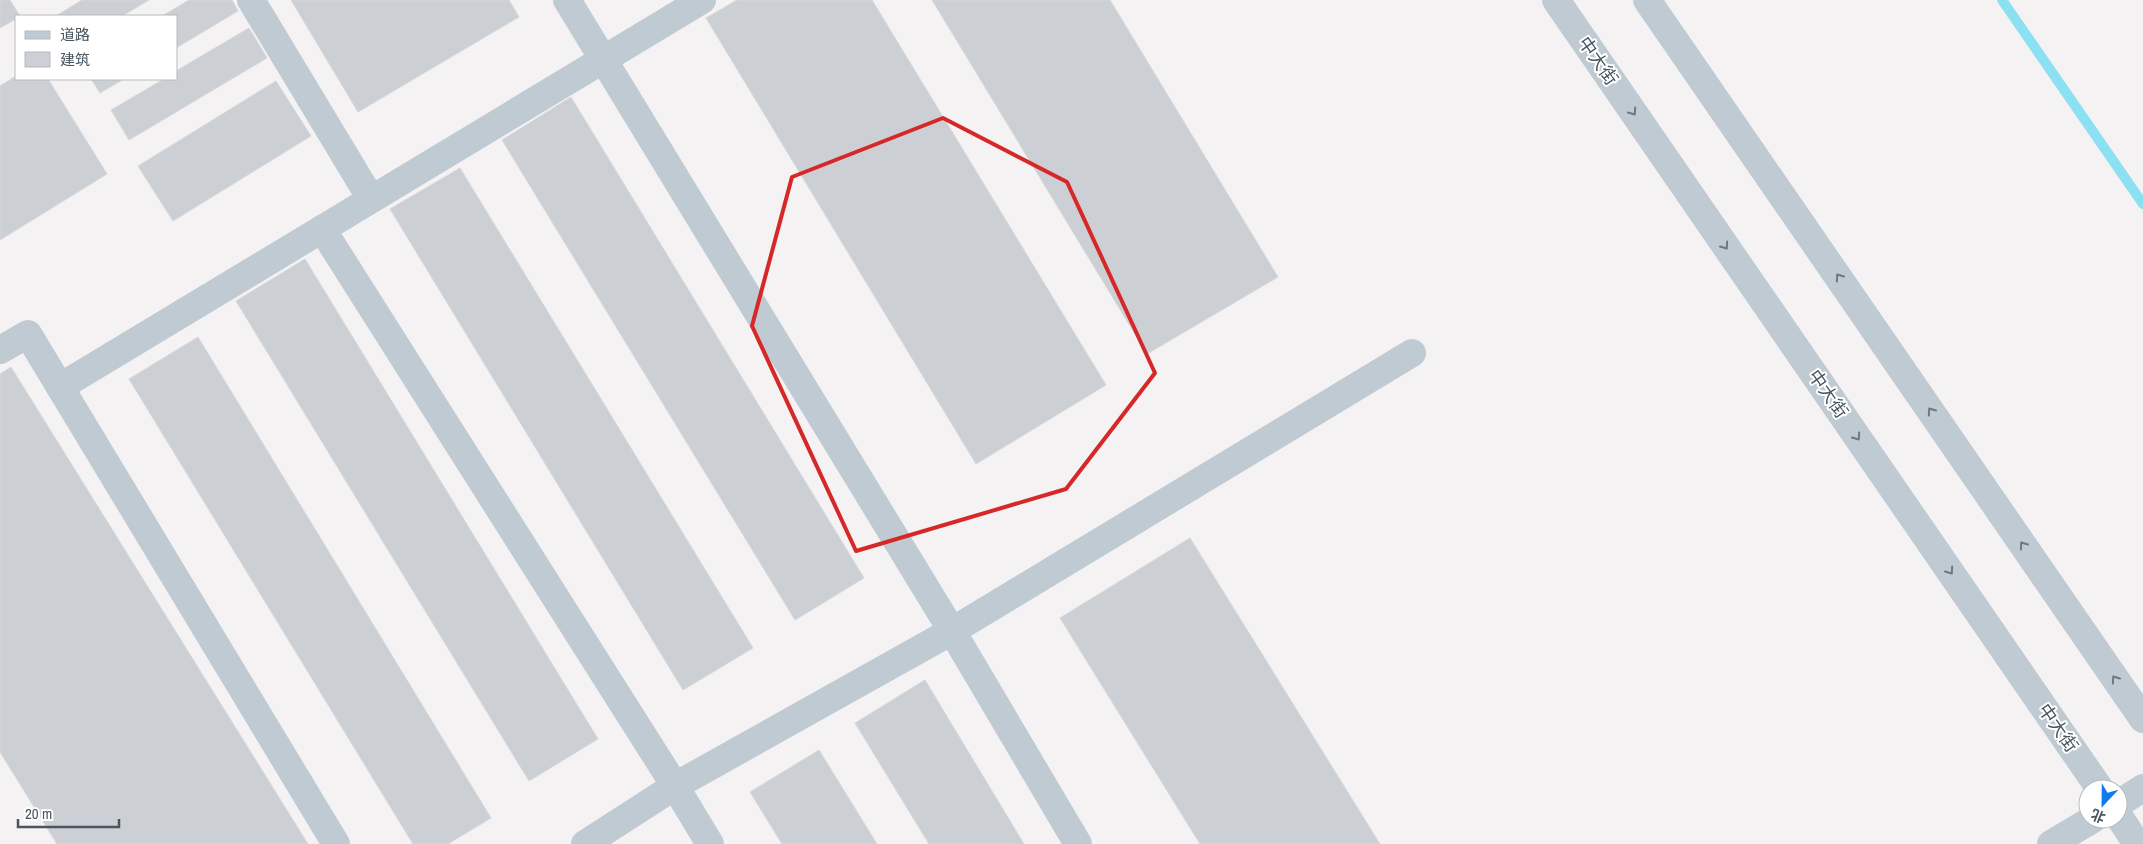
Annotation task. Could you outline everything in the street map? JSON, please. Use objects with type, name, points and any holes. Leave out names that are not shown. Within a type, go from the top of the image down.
[{"type":"street","points":[[251,0],[371,200]]},
{"type":"street","points":[[567,0],[952,631],[1078,844]]},
{"type":"street","points":[[60,387],[702,0]]},
{"type":"street","name":"中大街","points":[[1556,0],[2093,779]]},
{"type":"street","points":[[1648,0],[2143,719]]},
{"type":"street","points":[[322,229],[710,844]]},
{"type":"street","points":[[0,350],[28,334],[336,844]]},
{"type":"street","points":[[585,844],[674,786],[952,631],[1412,353]]},
{"type":"street","points":[[2128,798],[2143,788]]},
{"type":"street","points":[[2051,844],[2078,828]]},
{"type":"street","points":[[2127,829],[2137,844]]},
{"type":"highlighted area","points":[[943,118],[1067,182],[1155,373],[1066,489],[856,551],[752,326],[792,177]]},
{"type":"building","points":[[0,0],[10,0],[19,15],[15,15],[15,20],[0,28]]},
{"type":"building","points":[[82,0],[149,0],[124,15],[58,15]]},
{"type":"building","points":[[189,0],[232,0],[238,11],[178,47],[178,15],[164,15]]},
{"type":"building","points":[[291,0],[509,0],[519,17],[358,112]]},
{"type":"building","points":[[737,0],[872,0],[1106,385],[976,464],[706,18]]},
{"type":"building","points":[[932,0],[1110,0],[1278,277],[1147,354]]},
{"type":"building","points":[[249,28],[267,58],[129,140],[111,110],[162,80],[178,80],[178,70]]},
{"type":"building","points":[[15,77],[15,80],[49,80],[107,174],[0,240],[0,86]]},
{"type":"building","points":[[92,80],[122,80],[100,93]]},
{"type":"building","points":[[276,81],[311,136],[173,221],[138,166]]},
{"type":"building","points":[[571,97],[864,578],[795,620],[502,140]]},
{"type":"building","points":[[460,168],[753,648],[683,690],[390,209]]},
{"type":"building","points":[[305,259],[598,739],[529,781],[236,301]]},
{"type":"building","points":[[198,337],[491,818],[448,844],[413,844],[129,379]]},
{"type":"building","points":[[11,367],[308,844],[57,844],[0,752],[0,374]]},
{"type":"building","points":[[1190,538],[1380,844],[1200,844],[1060,618]]},
{"type":"building","points":[[925,680],[1024,844],[929,844],[855,723]]},
{"type":"building","points":[[819,750],[877,844],[782,844],[750,792]]},
{"type":"waterway","points":[[2002,0],[2143,204]]}]
